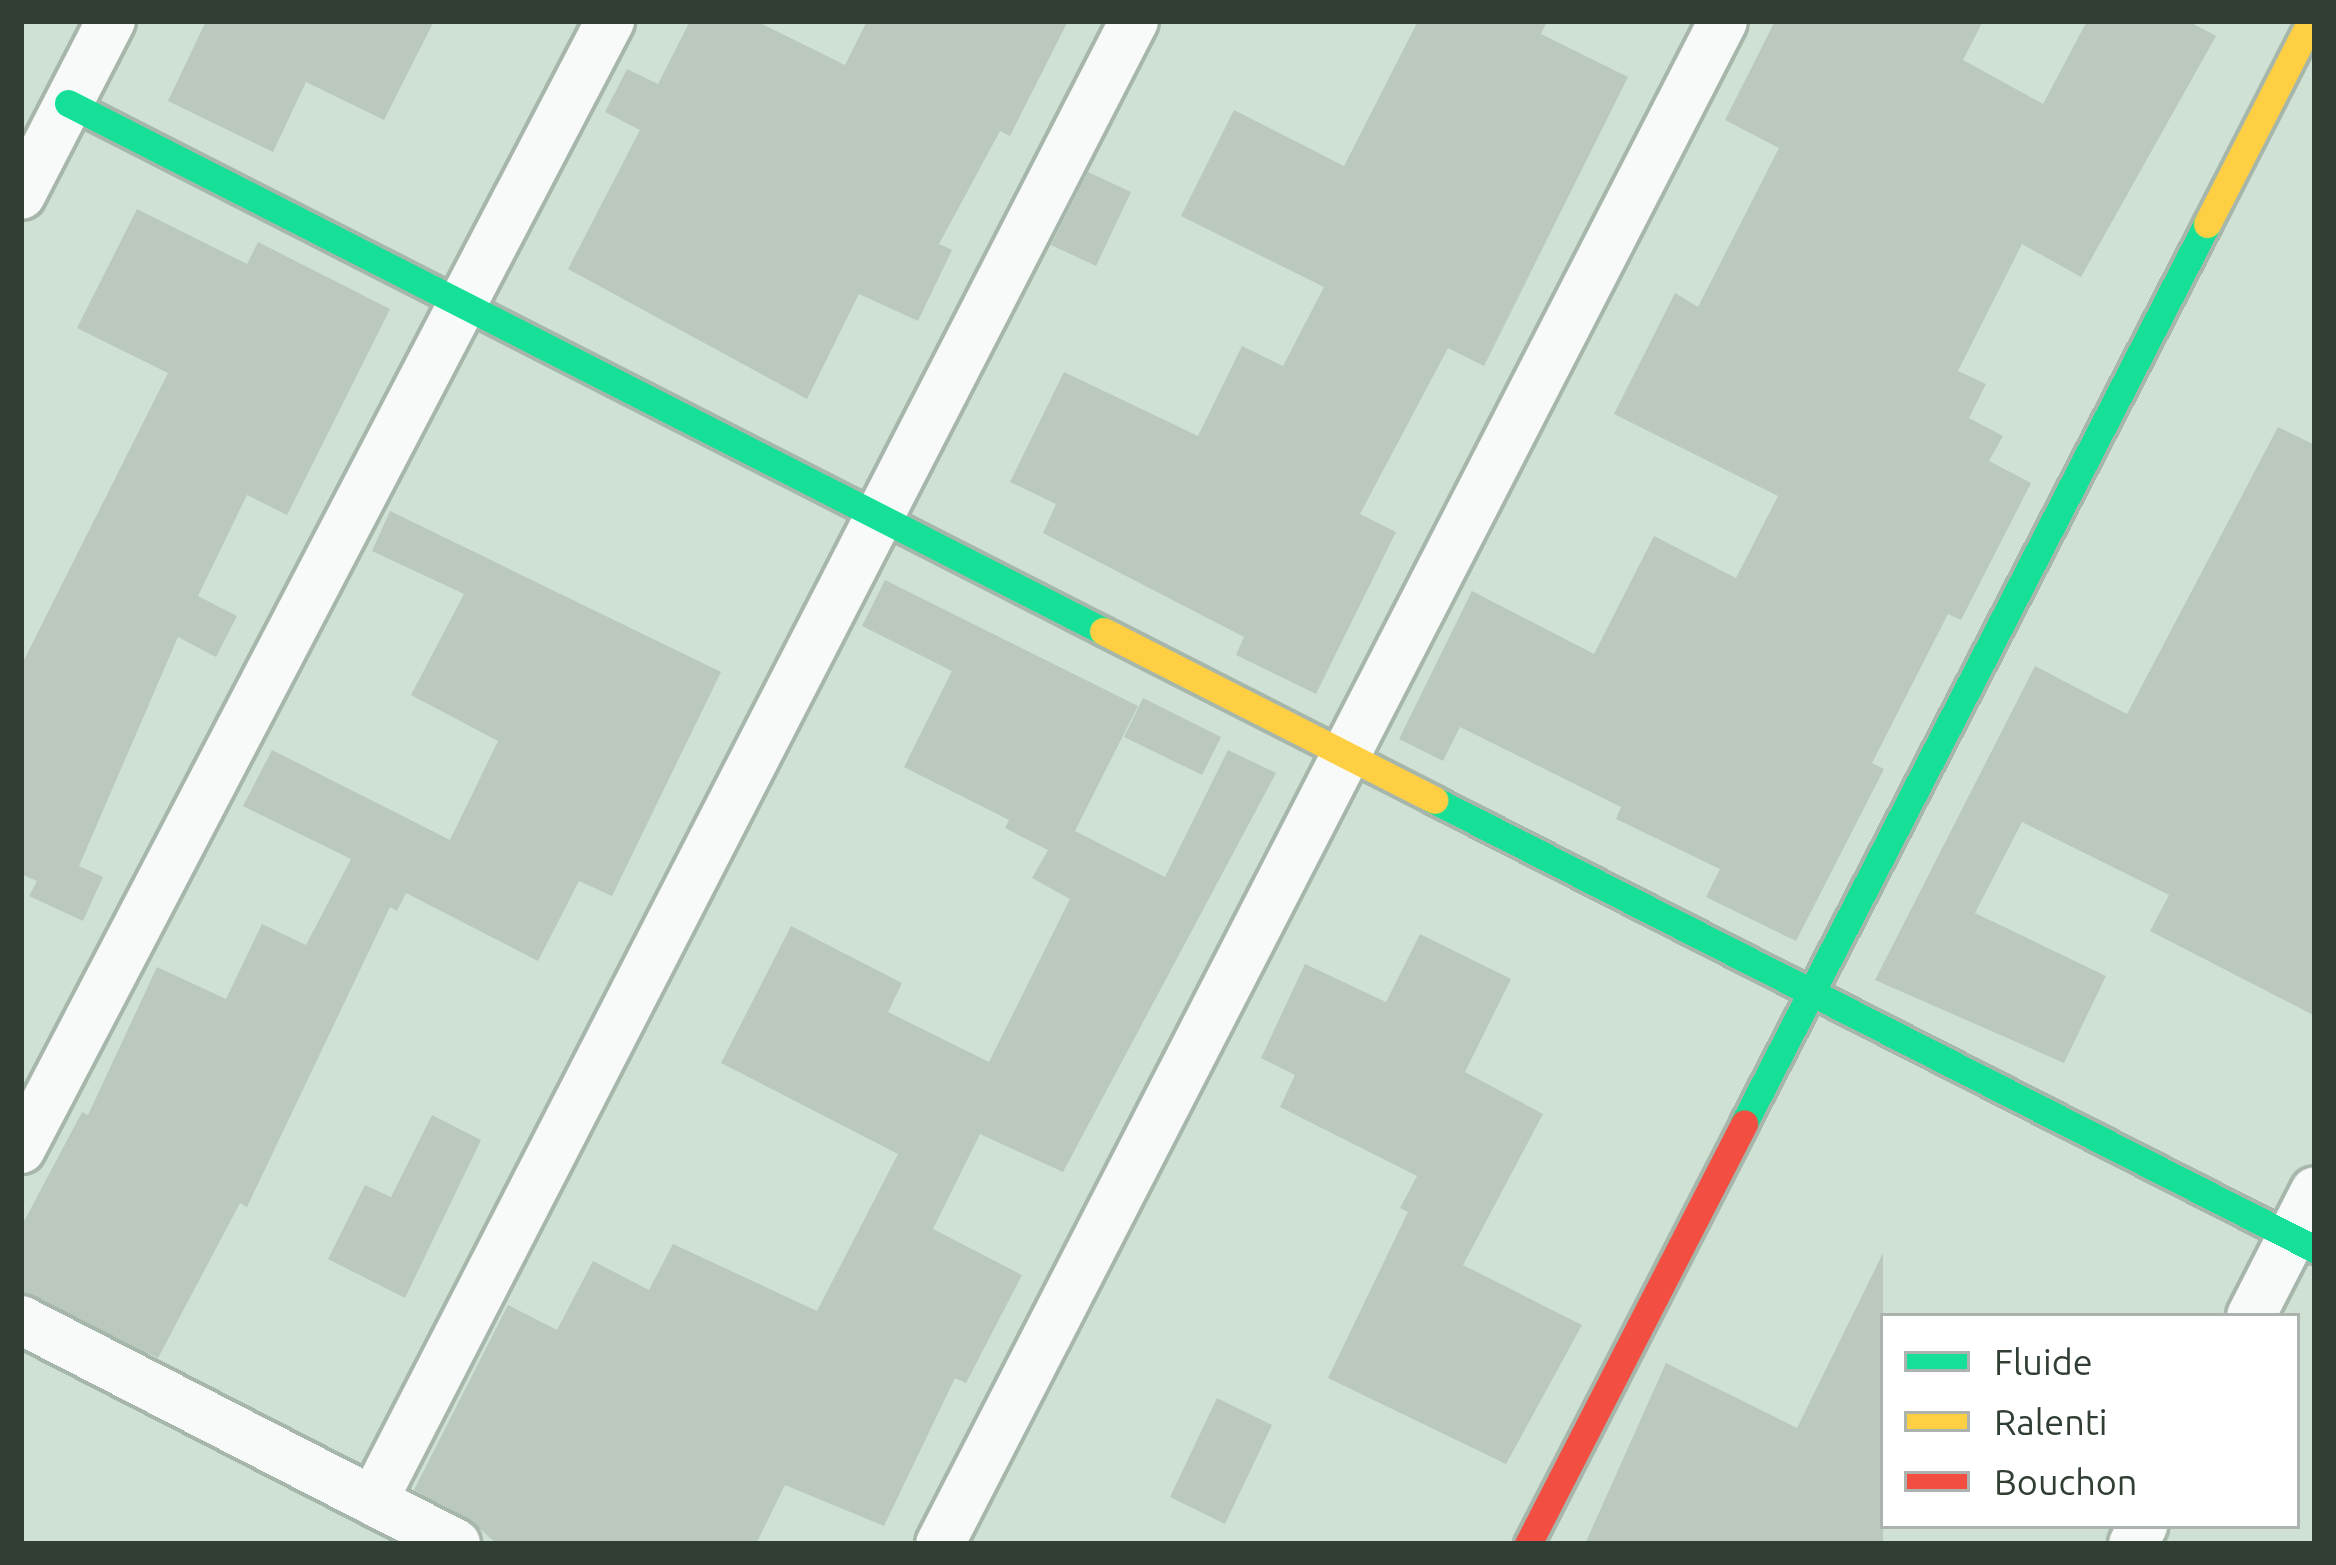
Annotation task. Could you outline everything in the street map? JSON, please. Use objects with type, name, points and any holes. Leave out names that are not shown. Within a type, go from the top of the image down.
[{"type":"street","points":[[21,195],[110,21]]},
{"type":"street","points":[[21,1149],[610,21]]},
{"type":"street","points":[[373,1501],[1134,21]]},
{"type":"street","points":[[940,1544],[1723,21]]},
{"type":"street","points":[[1528,1544],[2312,21]]},
{"type":"street","points":[[68,103],[2303,1243]]},
{"type":"street","points":[[2253,1313],[2303,1243],[2315,1191]]},
{"type":"street","points":[[25,1333],[456,1544]]},
{"type":"building","points":[[206,21],[434,21],[384,120],[306,82],[273,152],[168,101]]},
{"type":"building","points":[[690,21],[756,21],[845,65],[867,21],[1068,21],[1010,136],[1000,131],[939,244],[952,250],[918,321],[859,294],[807,399],[568,269],[640,130],[605,112],[627,69],[658,84]]},
{"type":"building","points":[[1418,21],[1547,21],[1541,34],[1628,77],[1484,366],[1448,348],[1360,514],[1396,532],[1316,694],[1236,655],[1244,637],[1043,533],[1056,504],[1010,482],[1064,372],[1198,436],[1242,346],[1283,366],[1324,287],[1181,216],[1234,110],[1344,166]]},
{"type":"building","points":[[1775,21],[1983,21],[1963,60],[2043,104],[2087,21],[2188,21],[2216,36],[2081,277],[2022,244],[1958,371],[1986,384],[1969,418],[2003,436],[1989,461],[2031,483],[1961,620],[1948,614],[1872,763],[1884,769],[1796,941],[1706,897],[1720,869],[1616,819],[1621,807],[1460,727],[1443,761],[1399,739],[1472,591],[1594,654],[1654,536],[1736,578],[1778,496],[1614,414],[1675,293],[1698,307],[1779,148],[1725,120]]},
{"type":"building","points":[[1088,172],[1131,192],[1096,266],[1051,245]]},
{"type":"building","points":[[137,209],[247,264],[258,242],[390,309],[287,515],[247,495],[198,596],[237,616],[216,657],[178,637],[79,866],[103,877],[83,921],[29,896],[37,881],[21,874],[21,666],[168,373],[77,328]]},
{"type":"building","points":[[2278,427],[2315,445],[2315,1016],[2150,931],[2169,895],[2022,822],[1975,913],[2106,976],[2064,1063],[1875,980],[2035,666],[2127,714]]},
{"type":"building","points":[[390,511],[721,672],[612,896],[579,881],[538,961],[406,893],[397,911],[390,907],[247,1207],[240,1203],[158,1358],[21,1292],[21,1227],[82,1112],[88,1115],[157,967],[226,999],[262,924],[306,945],[351,859],[243,806],[272,750],[450,840],[498,741],[411,695],[464,594],[372,551]]},
{"type":"building","points":[[885,580],[1138,706],[1075,831],[1165,877],[1228,750],[1276,773],[1063,1172],[980,1134],[933,1229],[1022,1275],[966,1383],[955,1378],[884,1526],[785,1485],[756,1544],[497,1544],[469,1519],[414,1490],[508,1305],[557,1330],[593,1261],[649,1290],[673,1244],[817,1311],[898,1154],[721,1063],[791,926],[902,983],[888,1012],[989,1062],[1070,899],[1032,878],[1048,850],[1005,828],[1009,820],[904,767],[952,671],[862,626]]},
{"type":"building","points":[[1143,698],[1221,737],[1202,775],[1124,737]]},
{"type":"building","points":[[1420,934],[1511,979],[1465,1072],[1543,1114],[1463,1265],[1582,1325],[1506,1464],[1328,1378],[1408,1212],[1400,1208],[1417,1176],[1280,1107],[1295,1075],[1261,1058],[1305,964],[1386,1002]]},
{"type":"building","points":[[432,1115],[481,1140],[405,1298],[328,1259],[365,1185],[391,1197]]},
{"type":"building","points":[[1883,1253],[1883,1544],[1585,1544],[1666,1363],[1797,1428]]},
{"type":"building","points":[[1217,1398],[1272,1425],[1225,1524],[1170,1497]]},
{"type":"traffic: fast","points":[[68,103],[1103,631]]},
{"type":"traffic: fast","points":[[1744,1123],[2207,224]]},
{"type":"traffic: fast","points":[[1434,800],[2315,1249]]},
{"type":"traffic: slow","points":[[2207,224],[2311,21]]},
{"type":"traffic: slow","points":[[1103,631],[1434,800]]},
{"type":"traffic: jam","points":[[1528,1544],[1744,1123]]}]
